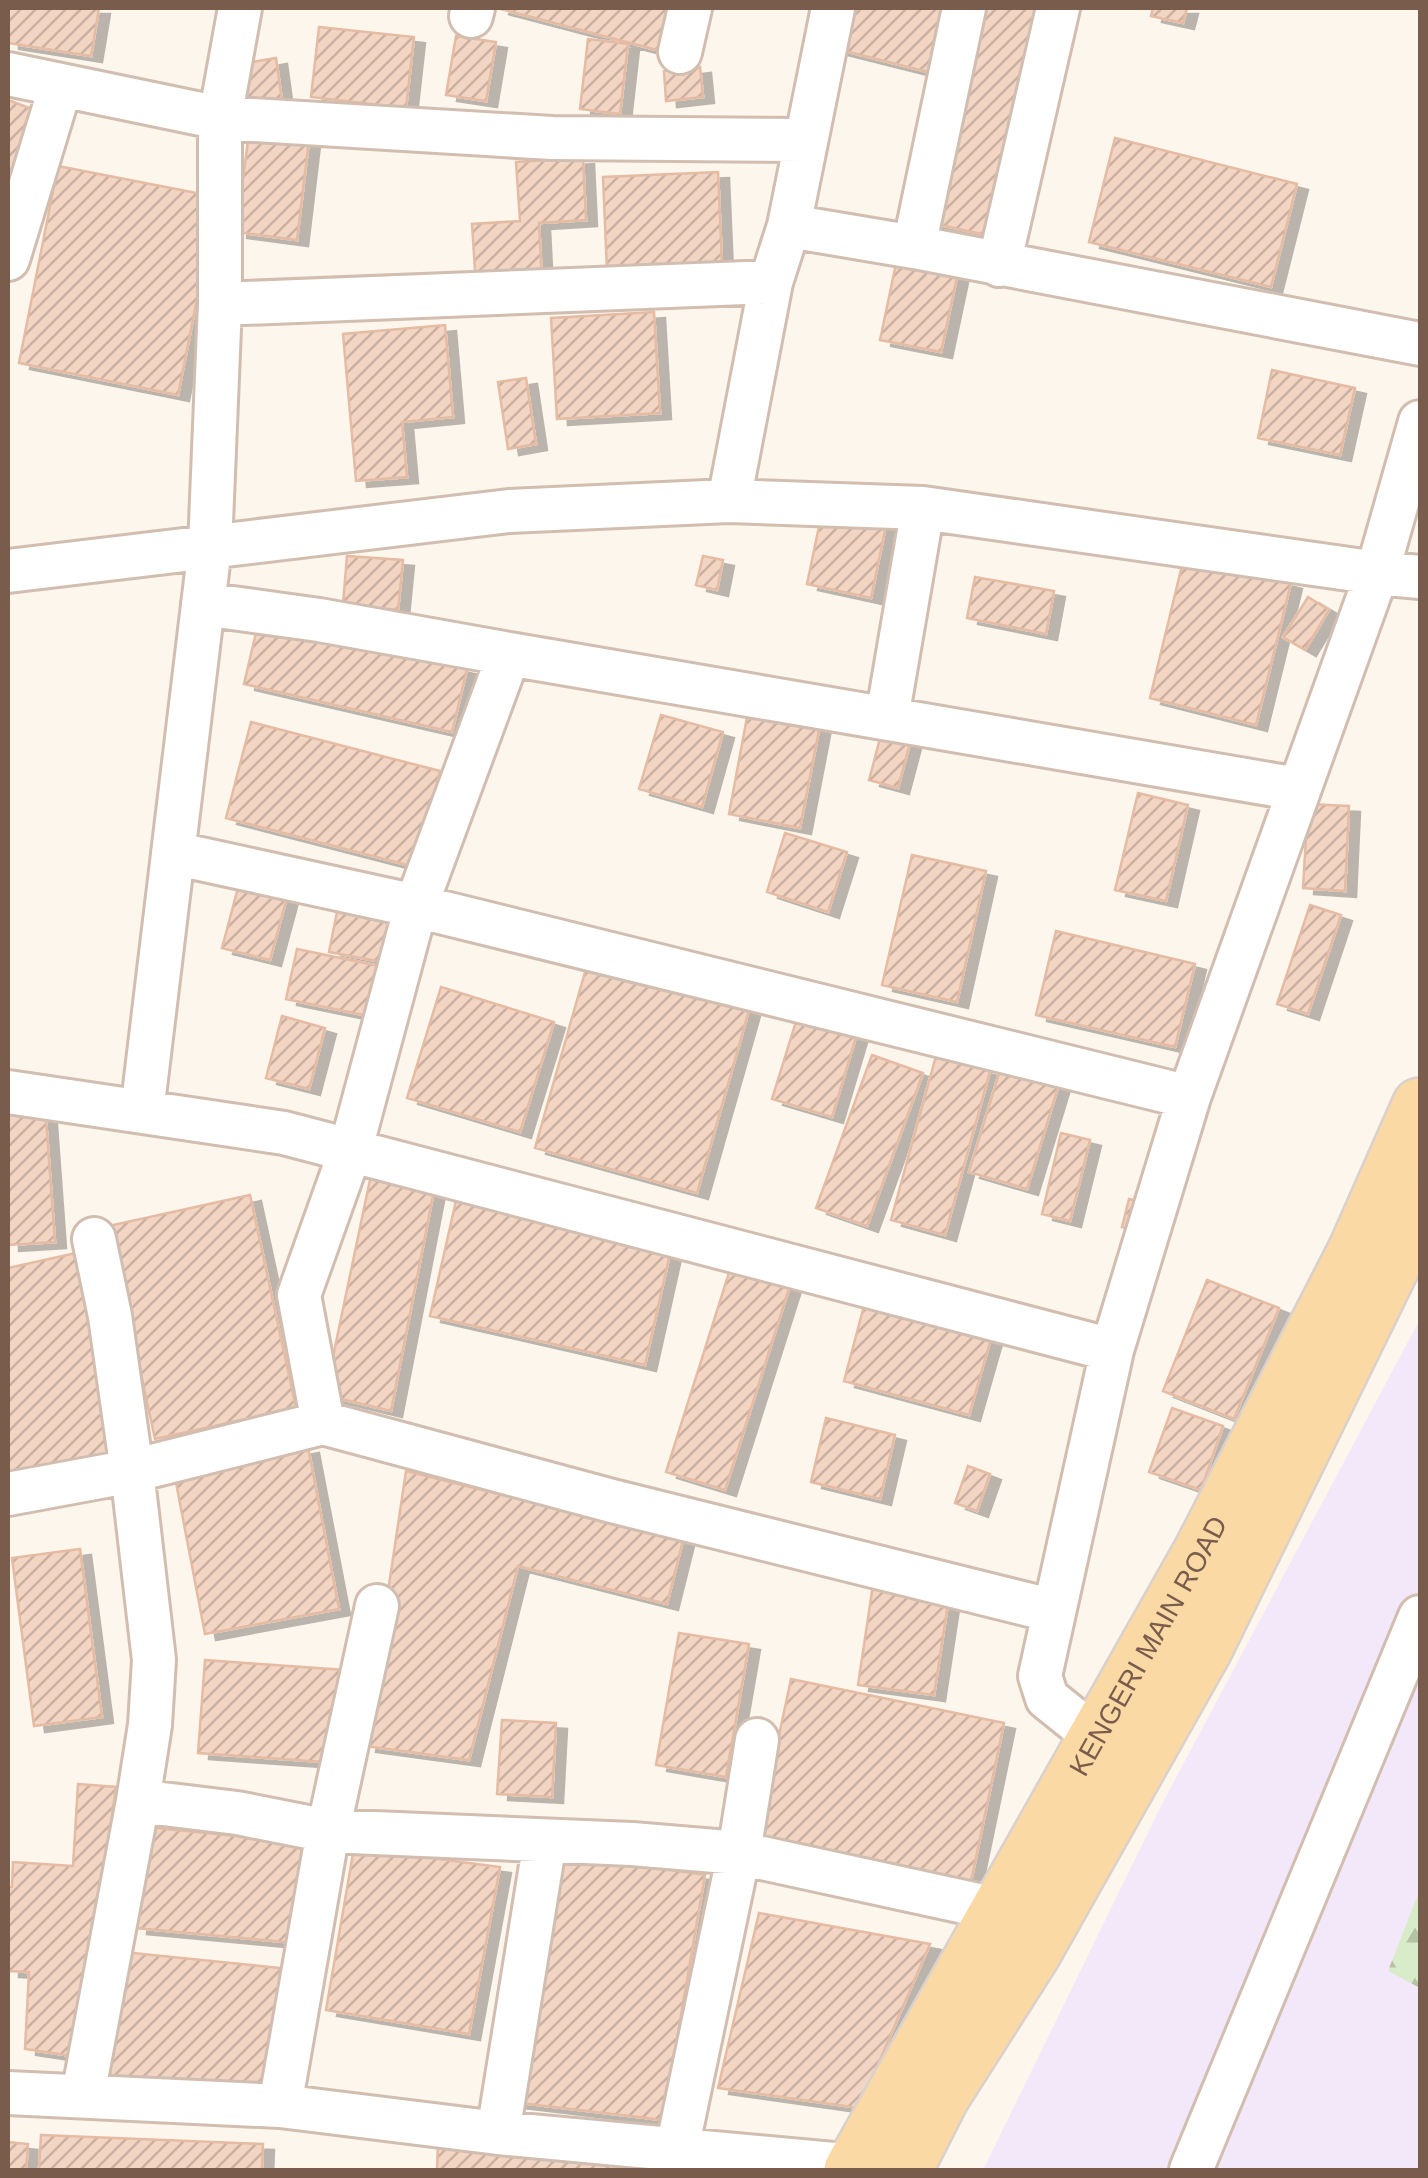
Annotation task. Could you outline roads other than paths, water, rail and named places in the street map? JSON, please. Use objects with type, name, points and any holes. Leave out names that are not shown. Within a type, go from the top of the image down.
[{"type":"main road","name":"KENGERI MAIN ROAD","points":[[870,2169],[1002,1910],[1202,1551],[1356,1251],[1420,1106]]},
{"type":"main road","name":"KENGERI MAIN ROAD","points":[[870,2169],[942,2097],[1032,1954],[1204,1648],[1420,1208]]},
{"type":"street","points":[[142,1112],[210,547],[220,304],[220,118],[240,8]]},
{"type":"street","points":[[680,52],[690,8]]},
{"type":"street","points":[[729,500],[771,282],[789,226],[833,8]]},
{"type":"street","points":[[914,246],[964,8]]},
{"type":"street","points":[[999,266],[1058,8]]},
{"type":"street","points":[[8,74],[220,118],[552,138],[806,140]]},
{"type":"street","points":[[8,259],[62,85]]},
{"type":"street","points":[[789,226],[914,246],[999,266],[1420,344]]},
{"type":"street","points":[[220,304],[771,282]]},
{"type":"street","points":[[1098,1739],[1047,1698],[1040,1676],[1112,1350],[1189,1097],[1377,573],[1420,422]]},
{"type":"street","points":[[8,570],[509,512],[729,500],[923,508],[1420,577]]},
{"type":"street","points":[[887,718],[923,508]]},
{"type":"street","points":[[203,604],[319,620],[1298,788]]},
{"type":"street","points":[[323,1424],[299,1294],[350,1152],[416,906],[509,654]]},
{"type":"street","points":[[173,853],[416,906],[1189,1097]]},
{"type":"street","points":[[8,1092],[284,1133],[1112,1350]]},
{"type":"street","points":[[83,2096],[138,1802],[150,1724],[154,1660],[110,1316],[94,1239]]},
{"type":"street","points":[[8,1494],[132,1471],[323,1424],[1054,1611]]},
{"type":"street","points":[[280,2106],[328,1831],[377,1606]]},
{"type":"street","points":[[1191,2170],[1420,1617]]},
{"type":"street","points":[[677,2149],[757,1740]]},
{"type":"street","points":[[138,1802],[237,1812],[328,1831],[738,1852],[1002,1910]]},
{"type":"street","points":[[498,2133],[546,1841]]},
{"type":"street","points":[[8,2093],[280,2106],[498,2133],[870,2169]]}]
